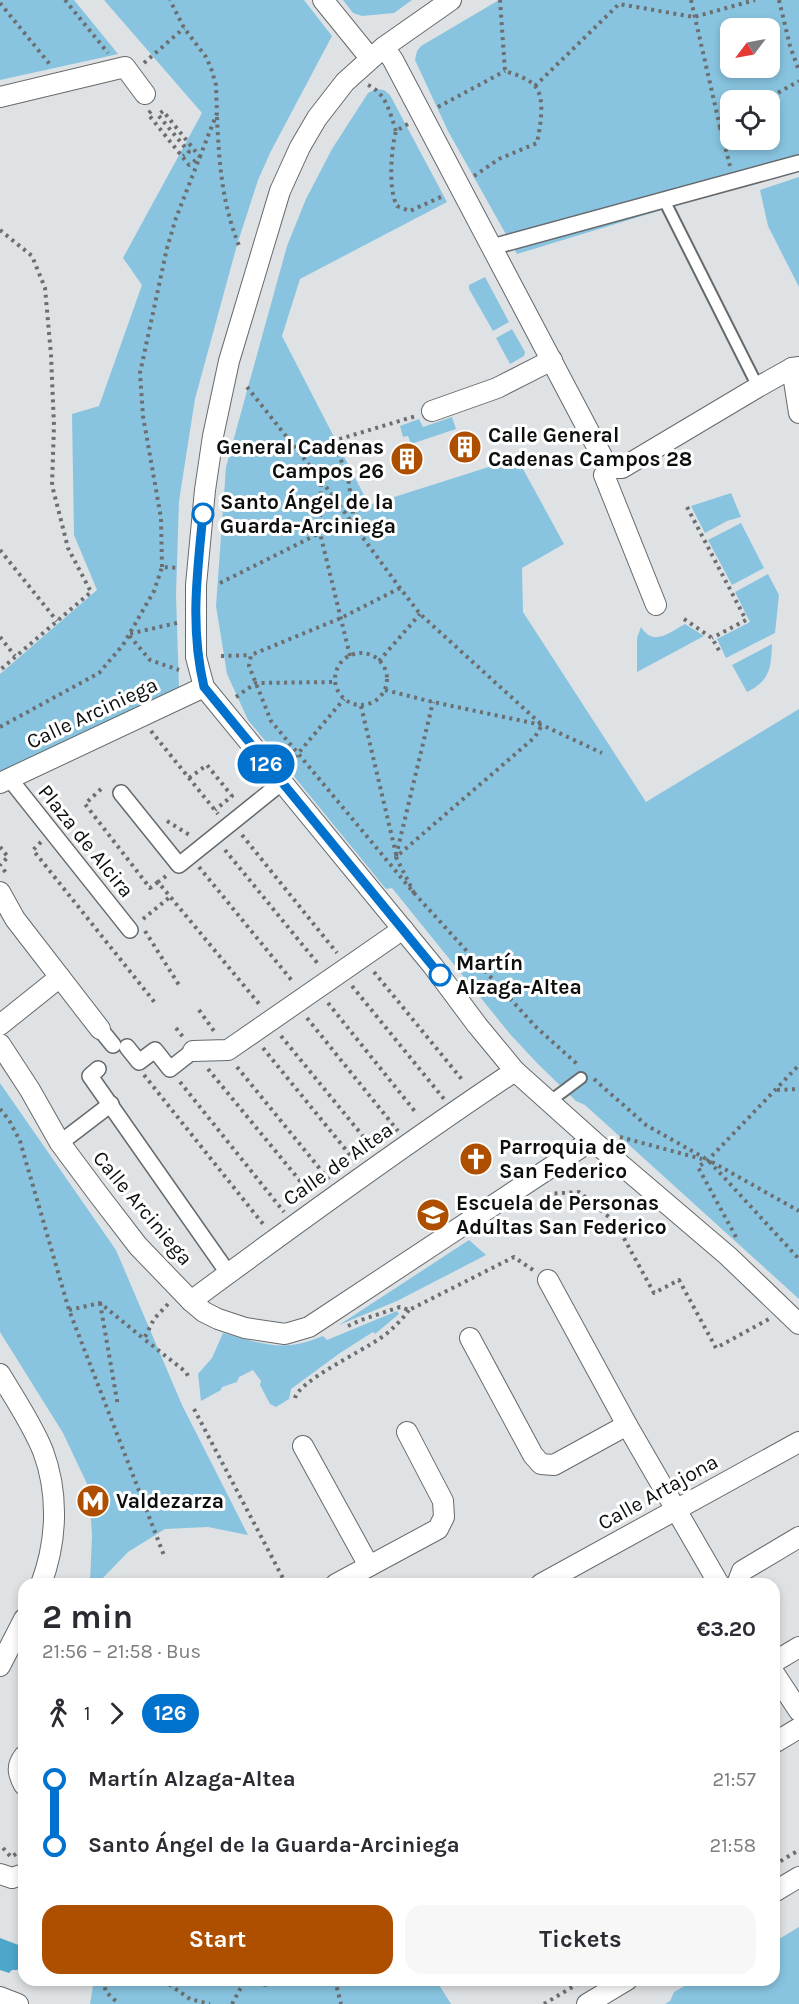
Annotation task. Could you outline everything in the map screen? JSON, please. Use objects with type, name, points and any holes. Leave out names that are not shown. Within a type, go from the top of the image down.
[{"type":"street","points":[[323,0],[377,53],[422,115],[604,462],[611,468],[622,468],[795,367],[799,413]]},
{"type":"street","points":[[451,0],[377,53],[354,73],[325,106],[290,168],[271,219],[218,406],[205,490],[196,585],[196,657],[204,687],[285,774],[477,1025],[515,1071],[728,1256],[799,1324]]},
{"type":"street","points":[[0,97],[63,81],[125,71],[151,100]]},
{"type":"street","points":[[492,247],[799,163]]},
{"type":"street","points":[[432,411],[497,388],[552,360]]},
{"type":"street","points":[[611,468],[604,475],[656,605]]},
{"type":"street","name":"Calle Arciniega","points":[[5,781],[204,687]]},
{"type":"street","points":[[121,793],[185,861],[285,774]]},
{"type":"street","name":"Plaza de Alcira","points":[[5,781],[134,926]]},
{"type":"street","points":[[0,892],[15,919],[100,1029],[139,1062],[155,1050],[170,1069],[193,1051],[228,1050],[403,929]]},
{"type":"street","points":[[0,1025],[60,977]]},
{"type":"street","name":"Calle Arciniega","points":[[0,1044],[60,1143],[138,1246],[204,1312],[245,1328],[285,1334],[309,1327],[592,1140]]},
{"type":"street","name":"Calle Arciniega","points":[[98,1069],[90,1076],[228,1273]]},
{"type":"street","name":"Calle de Altea","points":[[191,1300],[365,1173],[515,1071]]},
{"type":"street","name":"Calle Arciniega","points":[[60,1143],[111,1104]]},
{"type":"street","points":[[548,1280],[627,1425],[716,1578]]},
{"type":"street","points":[[471,1338],[533,1455],[541,1464],[554,1465],[627,1425]]},
{"type":"street","points":[[0,1374],[37,1438],[44,1453],[51,1483],[54,1527],[49,1559],[43,1578]]},
{"type":"street","points":[[347,1578],[438,1529],[444,1517],[443,1501],[407,1432]]},
{"type":"street","name":"Calle Artajona","points":[[552,1578],[799,1442]]},
{"type":"street","points":[[303,1446],[369,1566]]},
{"type":"street","points":[[739,1578],[742,1571],[799,1537]]},
{"type":"street","points":[[0,1666],[18,1631]]},
{"type":"street","points":[[780,1658],[799,1647]]},
{"type":"street","points":[[780,1669],[799,1711]]},
{"type":"street","points":[[780,1739],[799,1728]]},
{"type":"street","points":[[0,1874],[12,1878],[18,1876]]},
{"type":"street","points":[[780,1888],[799,1877]]},
{"type":"street","points":[[587,2004],[617,1986]]},
{"type":"street","points":[[0,1997],[18,2004]]},
{"type":"lane","points":[[664,200],[758,387]]},
{"type":"lane","points":[[549,1102],[584,1075]]},
{"type":"path","points":[[65,0],[125,71],[184,28]]},
{"type":"path","points":[[170,0],[184,28],[207,57],[212,68],[216,85],[220,172],[224,201],[240,248]]},
{"type":"path","points":[[500,0],[505,71]]},
{"type":"path","points":[[691,0],[720,126]]},
{"type":"path","points":[[535,87],[619,3],[694,17],[755,0]]},
{"type":"path","points":[[779,0],[790,46],[799,71]]},
{"type":"path","points":[[0,3],[63,81]]},
{"type":"path","points":[[396,131],[505,71],[522,77],[535,87],[540,99],[540,127],[537,143],[499,159],[471,178]]},
{"type":"path","points":[[780,92],[799,81]]},
{"type":"path","points":[[365,84],[376,88],[387,103],[396,131],[393,141],[392,193],[397,206],[410,211],[451,192]]},
{"type":"path","points":[[151,100],[148,114],[189,165],[200,157]]},
{"type":"path","points":[[183,156],[189,152],[158,115],[163,111],[200,157]]},
{"type":"path","points":[[0,727],[99,673],[123,645],[154,591],[162,567],[161,518],[143,416],[140,372],[176,218],[217,113]]},
{"type":"path","points":[[726,150],[733,181]]},
{"type":"path","points":[[0,230],[32,256],[45,288],[54,426],[52,485],[68,548],[91,592],[0,670]]},
{"type":"path","points":[[247,387],[321,480],[420,614],[542,725]]},
{"type":"path","points":[[355,526],[348,477],[333,441],[432,411]]},
{"type":"path","points":[[321,480],[344,468]]},
{"type":"path","points":[[321,480],[321,533],[350,656]]},
{"type":"path","points":[[687,507],[746,620],[712,638]]},
{"type":"path","points":[[220,583],[321,533]]},
{"type":"path","points":[[0,550],[57,621]]},
{"type":"path","points":[[162,567],[180,568]]},
{"type":"path","points":[[220,656],[251,655],[341,618],[400,588]]},
{"type":"path","points":[[379,661],[420,614]]},
{"type":"path","points":[[684,619],[712,638],[721,654]]},
{"type":"path","points":[[128,634],[179,623]]},
{"type":"path","points":[[128,634],[150,660],[180,670]]},
{"type":"path","points":[[0,637],[15,656]]},
{"type":"path","points":[[360,652],[369,654],[379,661],[386,674],[385,690],[370,703],[361,706],[356,706],[344,699],[338,692],[335,682],[338,668],[350,656],[360,652]]},
{"type":"path","points":[[251,655],[249,666],[271,721],[414,893],[535,1026],[578,1064]]},
{"type":"path","points":[[236,697],[256,683],[335,682]]},
{"type":"path","points":[[385,690],[542,725],[603,753]]},
{"type":"path","points":[[285,774],[298,753],[344,699]]},
{"type":"path","points":[[396,857],[433,702]]},
{"type":"path","points":[[361,706],[396,857],[414,893]]},
{"type":"path","points":[[140,718],[215,810],[230,824],[334,948]]},
{"type":"path","points":[[396,857],[535,737],[542,725]]},
{"type":"path","points":[[189,778],[207,765],[232,796],[215,810]]},
{"type":"path","points":[[100,789],[85,804],[150,888],[185,861],[290,978]]},
{"type":"path","points":[[34,834],[42,843],[33,850],[156,1004]]},
{"type":"path","points":[[214,837],[320,965]]},
{"type":"path","points":[[0,847],[8,857],[0,865]]},
{"type":"path","points":[[158,882],[256,1002]]},
{"type":"path","points":[[134,926],[170,897]]},
{"type":"path","points":[[149,936],[179,985]]},
{"type":"path","points":[[362,958],[476,1097]]},
{"type":"path","points":[[341,972],[454,1111]]},
{"type":"path","points":[[317,989],[429,1129]]},
{"type":"path","points":[[296,1004],[408,1144]]},
{"type":"path","points":[[270,1022],[383,1161]]},
{"type":"path","points":[[252,1034],[365,1173]]},
{"type":"path","points":[[228,1050],[234,1057],[233,1062],[339,1192]]},
{"type":"path","points":[[193,1051],[320,1206]]},
{"type":"path","points":[[139,1062],[136,1065],[275,1239]]},
{"type":"path","points":[[728,1256],[738,1247],[736,1234],[698,1167],[708,1160],[799,1065]]},
{"type":"path","points":[[170,1069],[293,1225]]},
{"type":"path","points":[[584,1075],[646,1125],[799,1211]]},
{"type":"path","points":[[777,1090],[799,1089]]},
{"type":"path","points":[[0,1109],[9,1120],[20,1141],[69,1310],[165,1558]]},
{"type":"path","points":[[592,1140],[615,1136],[708,1160],[799,1258]]},
{"type":"path","points":[[543,1194],[579,1192],[615,1222],[654,1293],[679,1280],[716,1348],[769,1318]]},
{"type":"path","points":[[295,1398],[297,1392],[309,1382],[385,1335],[401,1321],[409,1310],[514,1257],[548,1280]]},
{"type":"path","points":[[69,1310],[100,1303]]},
{"type":"path","points":[[100,1303],[186,1372],[188,1376]]},
{"type":"path","points":[[100,1303],[118,1406]]},
{"type":"path","points":[[144,1339],[154,1319],[168,1304]]},
{"type":"path","points":[[341,1330],[361,1320],[400,1307],[409,1310]]},
{"type":"path","points":[[194,1409],[283,1578]]},
{"type":"path","points":[[3,1848],[11,1857],[18,1853]]},
{"type":"path","points":[[780,1861],[799,1850]]},
{"type":"path","points":[[104,1986],[106,1992],[119,2004]]},
{"type":"path","points":[[172,1986],[190,1999],[210,2004]]},
{"type":"path","points":[[232,2004],[243,1986]]},
{"type":"path","points":[[336,1986],[341,2004]]},
{"type":"path","points":[[544,2004],[574,1986]]},
{"type":"shaded area","points":[[0,0],[74,0],[118,54],[0,80]]},
{"type":"shaded area","points":[[104,0],[304,0],[332,36],[258,180],[237,245],[195,399],[179,501],[176,595],[179,687],[0,775],[0,674],[97,590],[74,535],[72,414],[99,406],[142,285],[123,258],[202,113]]},
{"type":"shaded area","points":[[343,0],[412,0],[394,13],[362,16],[353,13]]},
{"type":"shaded area","points":[[499,0],[799,0],[799,168],[517,254],[448,131],[415,60],[421,46]]},
{"type":"shaded area","points":[[376,89],[384,90],[390,95],[447,202],[300,279],[282,336],[369,505],[517,458],[564,544],[522,568],[523,612],[646,802],[799,709],[799,1299],[585,1105],[576,1101],[510,1034],[392,888],[386,889],[248,720],[227,674],[216,606],[226,467],[287,246],[306,199],[332,149],[368,93]]},
{"type":"shaded area","points":[[799,177],[799,287],[768,226],[760,190]]},
{"type":"shaded area","points":[[485,277],[509,322],[493,331],[469,289],[469,285]]},
{"type":"shaded area","points":[[512,329],[525,352],[524,356],[510,364],[496,338]]},
{"type":"shaded area","points":[[452,417],[456,429],[411,444],[408,436],[403,437],[400,426],[419,419],[423,427]]},
{"type":"shaded area","points":[[731,493],[741,517],[727,521],[705,533],[691,506]]},
{"type":"shaded area","points":[[741,523],[764,568],[732,585],[708,540]]},
{"type":"shaded area","points":[[768,574],[779,595],[775,633],[726,658],[717,639],[750,622],[735,592]]},
{"type":"shaded area","points":[[685,624],[704,636],[637,672],[637,638],[641,627],[646,633],[656,637]]},
{"type":"shaded area","points":[[772,644],[768,673],[755,688],[747,692],[732,665]]},
{"type":"shaded area","points":[[0,1083],[116,1250],[182,1405],[248,1535],[208,1527],[165,1529],[128,1552],[103,1578],[90,1578],[92,1536],[89,1488],[63,1433],[0,1332]]},
{"type":"shaded area","points":[[469,1240],[486,1255],[397,1301],[339,1325]]},
{"type":"shaded area","points":[[397,1311],[399,1314],[375,1334],[373,1332],[340,1353],[291,1389],[289,1399],[276,1407],[270,1404],[260,1385],[261,1381],[253,1370],[239,1377],[237,1382],[222,1387],[221,1390],[201,1401],[198,1374],[212,1358],[223,1333],[273,1345],[296,1344],[323,1336],[327,1340]]},
{"type":"shaded area","points":[[799,1927],[799,2004],[665,2004],[670,2001],[674,1992],[684,1986],[780,1986],[780,1938]]},
{"type":"shaded area","points":[[0,1938],[18,1945],[18,1969],[9,1973],[0,1970]]},
{"type":"shaded area","points":[[93,1986],[440,1986],[451,2004],[90,2004]]},
{"type":"bus line","name":"126","points":[[203,514],[196,585],[195,628],[196,657],[204,687],[440,975]]},
{"type":"place","name":"Calle General Cadenas Campos 28","points":[[465,447]]},
{"type":"place","name":"General Cadenas Campos 26","points":[[407,459]]},
{"type":"place","name":"Santo Ángel de la Guarda-Arciniega","points":[[203,514]]},
{"type":"place","name":"Martín Alzaga-Altea","points":[[440,975]]},
{"type":"place","name":"Parroquia de San Federico","points":[[476,1159]]},
{"type":"place","name":"Escuela de Personas Adultas San Federico","points":[[433,1215]]},
{"type":"place","name":"Valdezarza","points":[[93,1501]]}]
